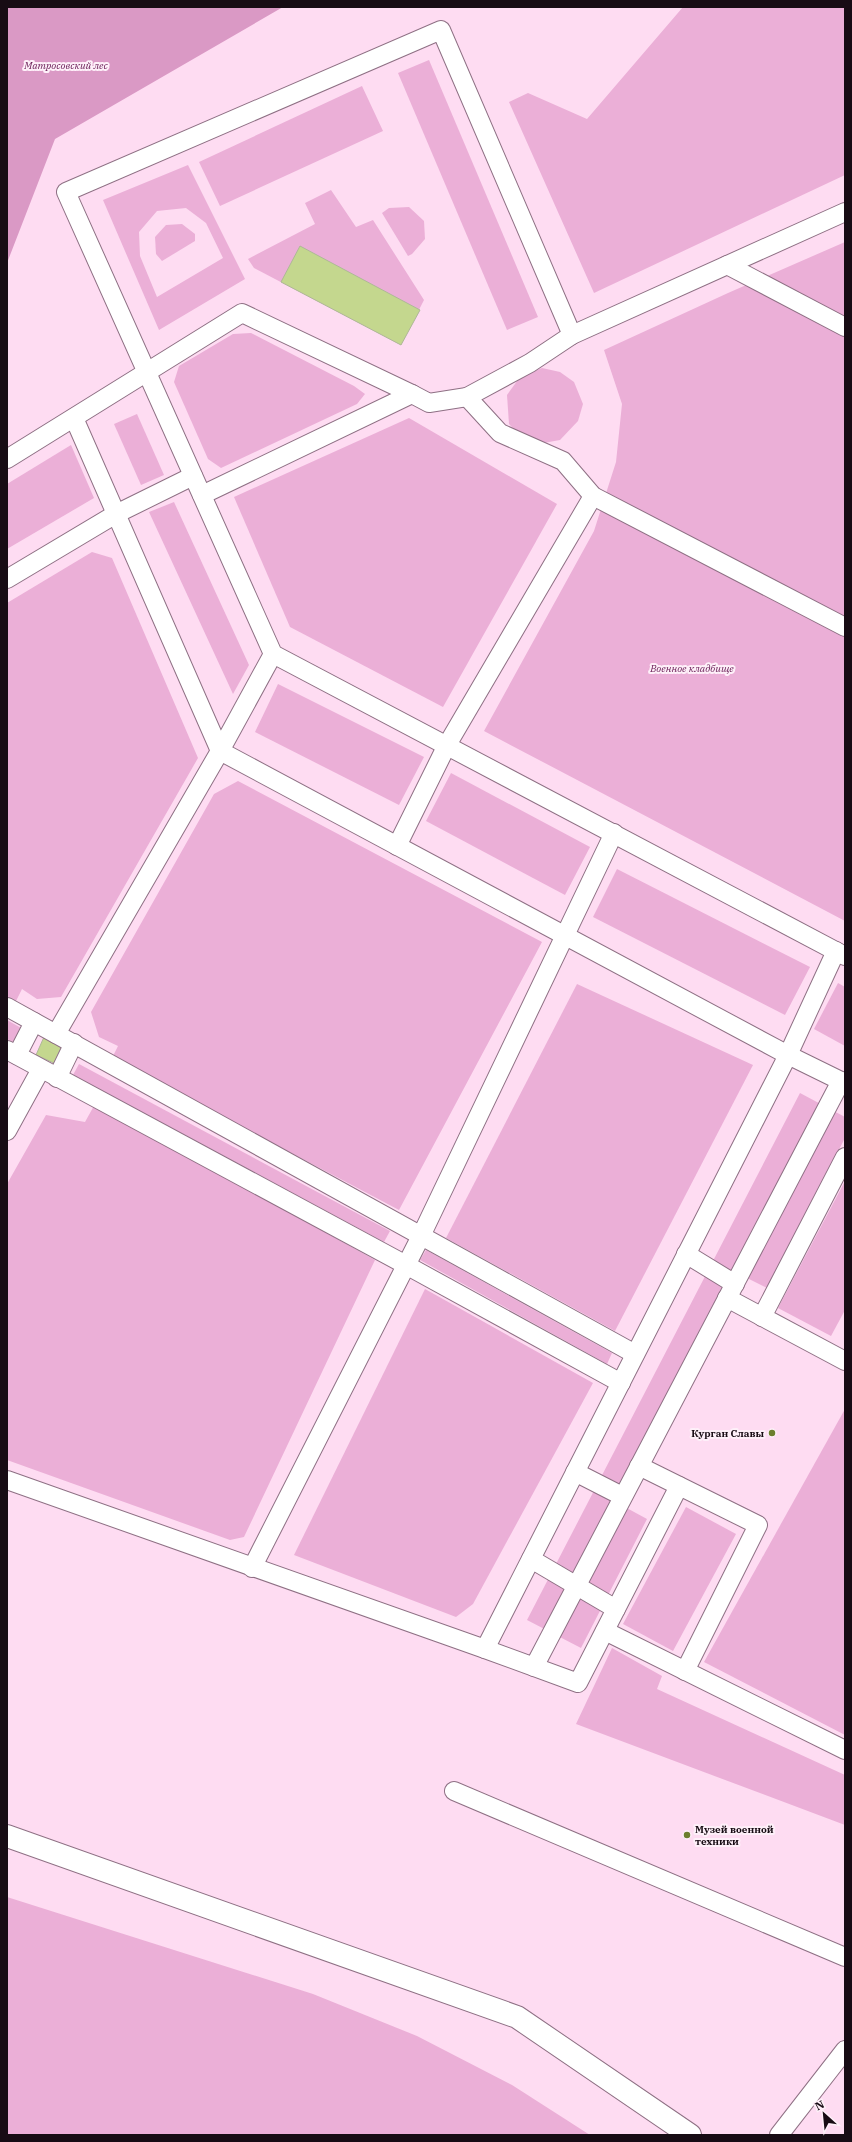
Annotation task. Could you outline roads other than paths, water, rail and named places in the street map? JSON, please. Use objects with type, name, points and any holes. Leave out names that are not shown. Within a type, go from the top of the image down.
[{"type":"main road","points":[[7,1836],[517,2017],[690,2135]]},
{"type":"lane","points":[[485,1649],[840,953],[273,654],[66,192],[441,30],[572,335]]},
{"type":"lane","points":[[7,459],[242,313],[412,394],[429,404],[467,397],[530,363],[572,335],[845,212]]},
{"type":"lane","points":[[727,265],[845,327]]},
{"type":"lane","points":[[202,495],[412,394]]},
{"type":"lane","points":[[467,397],[500,433],[563,461],[593,496],[845,627]]},
{"type":"lane","points":[[74,418],[220,751],[843,1082],[622,1496],[534,1667]]},
{"type":"lane","points":[[7,579],[116,514],[193,476]]},
{"type":"lane","points":[[397,846],[447,745],[593,496]]},
{"type":"lane","points":[[56,1034],[220,751],[273,654]]},
{"type":"lane","points":[[252,1568],[421,1236],[614,833]]},
{"type":"lane","points":[[7,1007],[635,1354]]},
{"type":"lane","points":[[34,1022],[12,1053],[41,1070],[406,1265],[621,1383]]},
{"type":"lane","points":[[57,1078],[74,1043]]},
{"type":"lane","points":[[7,1130],[41,1070]]},
{"type":"lane","points":[[762,1317],[844,1160]]},
{"type":"lane","points":[[686,1254],[762,1317],[845,1361]]},
{"type":"lane","points":[[639,1466],[758,1525],[685,1670]]},
{"type":"lane","points":[[575,1472],[622,1496]]},
{"type":"lane","points":[[7,1480],[578,1683],[679,1486]]},
{"type":"lane","points":[[531,1559],[616,1608]]},
{"type":"lane","points":[[604,1631],[845,1750]]},
{"type":"lane","points":[[454,1791],[845,1957]]},
{"type":"lane","points":[[779,2135],[845,2050]]},
{"type":"place","name":"Курган Славы","points":[[772,1433]]},
{"type":"place","name":"Музей военной техники","points":[[687,1835]]},
{"type":"park label","name":"Матросовский лес","points":[[66,65]]},
{"type":"park label","name":"Военное кладбище","points":[[692,668]]}]
